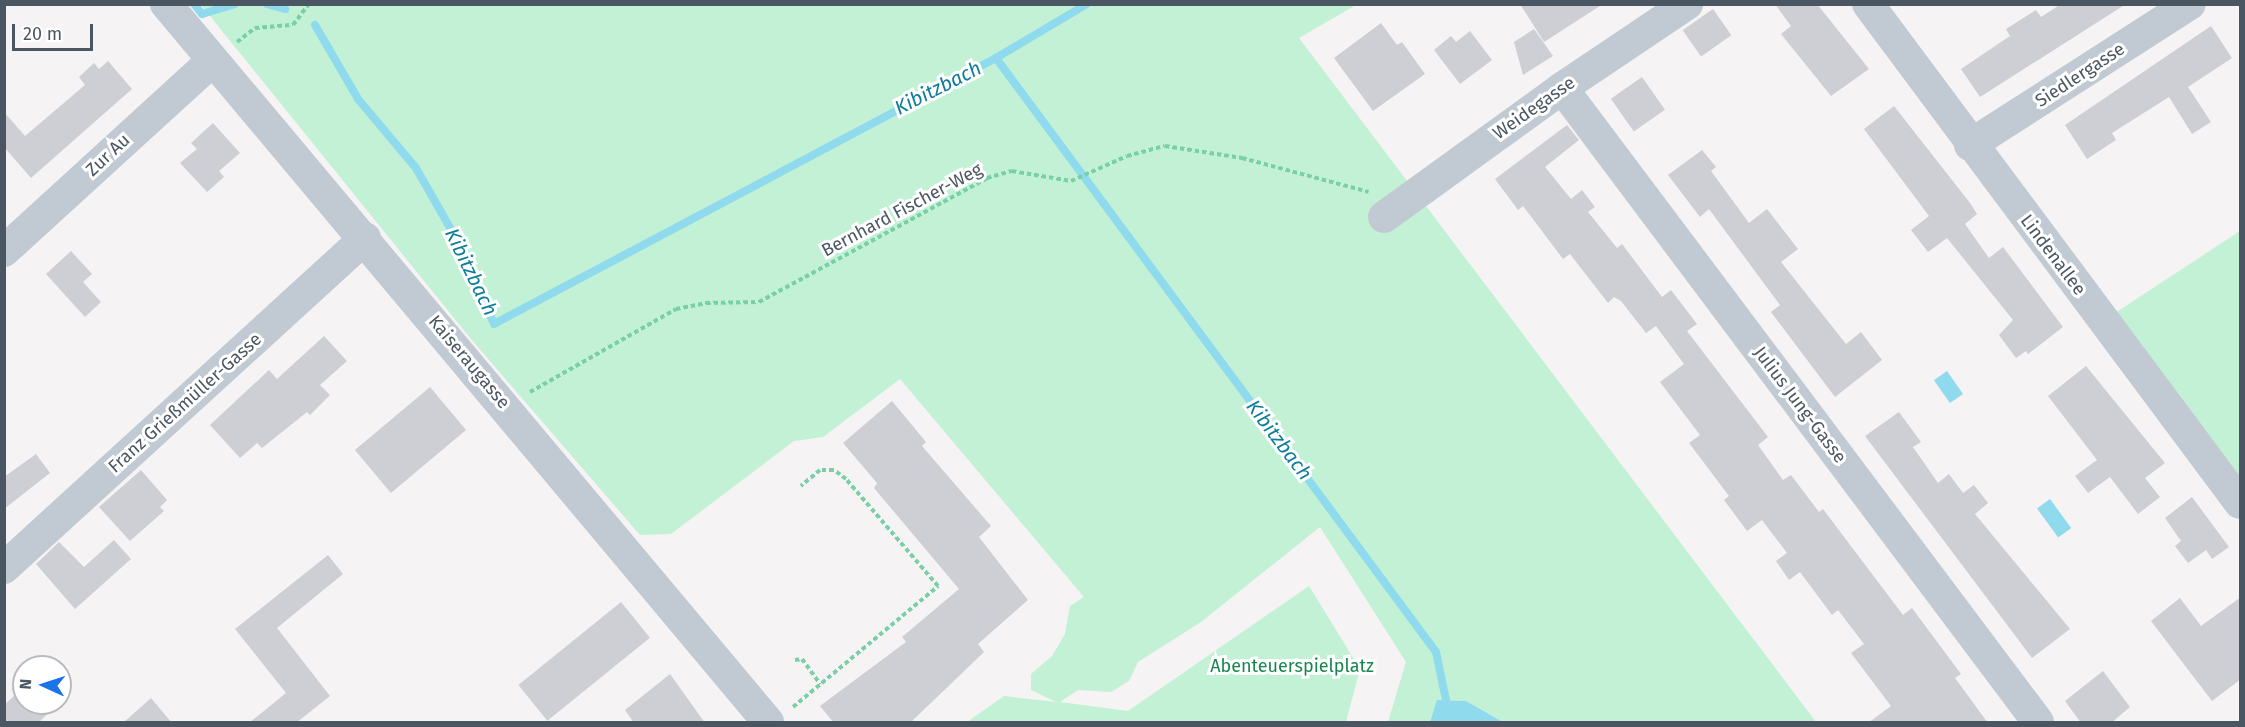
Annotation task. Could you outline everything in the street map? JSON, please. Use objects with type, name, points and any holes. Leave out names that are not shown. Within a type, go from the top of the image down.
[{"type":"street","name":"Kaiseraugasse","points":[[166,4],[502,402],[779,716]]},
{"type":"street","name":"Weidegasse","points":[[1394,209],[1562,88],[1687,4]]},
{"type":"street","name":"Lindenallee","points":[[1868,4],[1970,145],[2241,503]]},
{"type":"street","name":"Siedlergasse","points":[[1970,145],[2190,4]]},
{"type":"street","name":"Zur Au","points":[[4,251],[212,61]]},
{"type":"street","name":"Julius Jung-Gasse","points":[[1562,88],[2038,723]]},
{"type":"street","name":"Franz Grießmüller-Gasse","points":[[4,568],[365,238]]},
{"type":"path","points":[[212,61],[255,28],[293,25],[309,4]]},
{"type":"path","name":"Bernhard Fischer-Weg","points":[[502,402],[531,391],[676,309],[706,303],[759,302],[987,178],[1012,171],[1071,181],[1165,146],[1196,149],[1394,209]]},
{"type":"path","points":[[779,716],[938,586],[846,479],[834,470],[820,470],[801,486]]},
{"type":"path","points":[[795,660],[801,659],[820,684]]},
{"type":"green space","name":"Abenteuerspielplatz","points":[[201,5],[1356,5],[1299,38],[1816,722],[1503,722],[1466,701],[1438,700],[1430,722],[1388,722],[1406,662],[1320,527],[1201,622],[1138,662],[1129,681],[1111,692],[1078,690],[1060,702],[1128,711],[1309,586],[1360,669],[1346,722],[967,722],[1004,696],[1056,702],[1031,690],[1031,674],[1052,656],[1065,634],[1070,606],[1084,597],[900,379],[823,437],[794,441],[671,534],[640,535],[471,339]]},
{"type":"green space","points":[[2240,231],[2240,476],[2115,313]]},
{"type":"water","points":[[1947,371],[1963,394],[1950,403],[1934,380]]},
{"type":"water","points":[[2050,499],[2071,528],[2058,538],[2037,508]]},
{"type":"water","points":[[1437,700],[1466,701],[1503,722],[1430,722]]},
{"type":"building","points":[[1520,4],[1603,4],[1544,42]]},
{"type":"building","points":[[1775,4],[1817,4],[1869,69],[1831,96],[1781,34],[1791,26]]},
{"type":"building","points":[[2061,4],[2126,4],[1980,97],[1961,69],[2010,36],[2006,29],[2036,10],[2041,17]]},
{"type":"building","points":[[1713,9],[1731,35],[1701,56],[1683,30]]},
{"type":"building","points":[[1381,23],[1397,45],[1402,42],[1425,74],[1373,111],[1334,58]]},
{"type":"building","points":[[2211,26],[2232,58],[2188,87],[2211,122],[2192,134],[2169,97],[2112,133],[2116,140],[2087,159],[2065,125]]},
{"type":"building","points":[[1534,29],[1553,56],[1523,75],[1514,42]]},
{"type":"building","points":[[1470,31],[1492,60],[1460,84],[1434,50],[1451,36],[1456,42]]},
{"type":"building","points":[[108,61],[132,89],[31,178],[4,147],[4,112],[25,136],[85,85],[79,77],[94,63],[99,69]]},
{"type":"building","points":[[1642,77],[1665,110],[1634,132],[1611,99]]},
{"type":"building","points":[[1894,106],[1977,214],[1965,224],[1989,258],[2003,247],[2063,327],[2028,354],[2026,351],[2016,358],[1999,335],[2013,320],[1947,238],[1928,252],[1911,230],[1929,216],[1864,129]]},
{"type":"building","points":[[213,123],[240,153],[219,171],[224,177],[207,192],[180,163],[197,149],[191,143]]},
{"type":"building","points":[[1567,125],[1579,140],[1545,167],[1571,199],[1582,190],[1595,207],[1588,212],[1617,248],[1622,244],[1662,297],[1671,290],[1697,324],[1687,331],[1768,437],[1758,445],[1783,480],[1791,475],[1819,512],[1823,509],[1903,615],[1912,608],[1961,674],[1955,678],[1988,723],[1868,723],[1891,706],[1851,653],[1864,644],[1838,610],[1832,615],[1800,572],[1789,580],[1776,561],[1787,553],[1762,520],[1747,531],[1724,500],[1729,496],[1689,443],[1700,435],[1660,382],[1684,364],[1656,326],[1646,333],[1621,301],[1614,297],[1608,303],[1570,254],[1563,259],[1523,206],[1518,210],[1495,179]]},
{"type":"building","points":[[1702,150],[1716,167],[1711,171],[1749,223],[1767,209],[1798,249],[1781,262],[1846,344],[1861,332],[1882,360],[1835,397],[1771,312],[1780,305],[1709,209],[1700,217],[1668,175]]},
{"type":"building","points":[[71,251],[92,274],[83,282],[101,302],[85,317],[46,274]]},
{"type":"building","points":[[324,336],[347,361],[320,385],[330,395],[310,415],[307,412],[262,448],[257,443],[240,458],[210,425],[269,370],[277,379]]},
{"type":"building","points":[[2086,366],[2165,463],[2145,478],[2160,497],[2138,514],[2110,477],[2088,493],[2075,476],[2097,460],[2048,396]]},
{"type":"building","points":[[430,387],[466,430],[391,493],[355,450]]},
{"type":"building","points":[[892,401],[926,442],[922,446],[991,526],[979,537],[1028,600],[978,644],[984,652],[910,723],[834,723],[820,706],[906,642],[902,637],[959,589],[874,488],[877,483],[843,443]]},
{"type":"building","points":[[1899,412],[1921,442],[1913,447],[1938,483],[1949,474],[1963,493],[1974,485],[1988,503],[1975,514],[2070,629],[2032,658],[1865,436]]},
{"type":"building","points":[[36,454],[50,473],[4,509],[4,477]]},
{"type":"building","points":[[141,470],[167,500],[160,507],[164,511],[130,541],[99,507]]},
{"type":"building","points":[[2192,497],[2229,547],[2212,559],[2206,550],[2188,563],[2175,546],[2181,541],[2165,518]]},
{"type":"building","points":[[114,540],[131,559],[75,609],[36,564],[59,542],[84,567]]},
{"type":"building","points":[[328,555],[343,574],[277,628],[330,696],[296,723],[249,723],[286,693],[235,629]]},
{"type":"building","points":[[2241,597],[2241,679],[2212,701],[2151,621],[2180,598],[2201,626]]},
{"type":"building","points":[[621,602],[650,638],[547,721],[518,685]]},
{"type":"building","points":[[2103,671],[2130,707],[2111,723],[2081,723],[2065,701]]},
{"type":"building","points":[[670,674],[705,723],[634,723],[625,710]]},
{"type":"building","points":[[12,698],[12,715],[46,715],[38,723],[4,723],[4,705]]},
{"type":"building","points":[[151,698],[172,723],[123,723]]},
{"type":"waterway","name":"Kibitzbach","points":[[194,4],[202,14],[234,4]]},
{"type":"waterway","name":"Kibitzbach","points":[[267,4],[285,9]]},
{"type":"waterway","points":[[996,58],[1087,4]]},
{"type":"waterway","name":"Kibitzbach","points":[[315,25],[358,99],[416,168],[452,231],[494,324],[996,58],[1436,652],[1446,700]]}]
